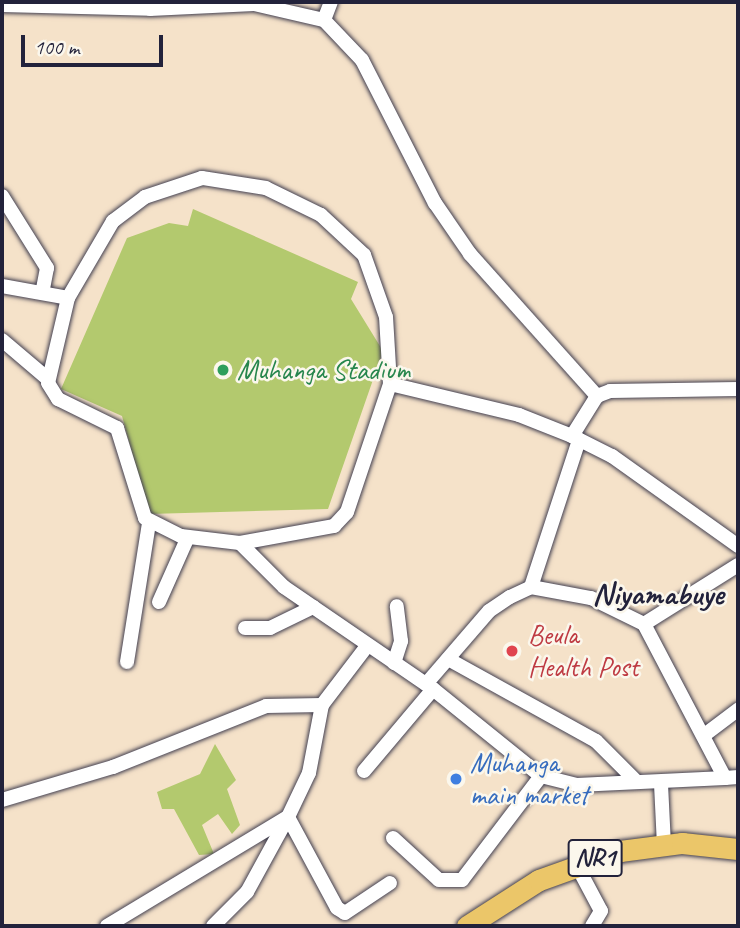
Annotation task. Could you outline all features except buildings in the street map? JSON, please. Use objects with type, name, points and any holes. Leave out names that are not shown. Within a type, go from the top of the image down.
[{"type":"highway","name":"NR1","points":[[467,926],[576,864],[664,845],[738,849]]},
{"type":"street","points":[[324,20],[331,2]]},
{"type":"street","points":[[2,5],[150,9],[254,4],[324,20],[362,60],[435,203],[470,254],[597,396]]},
{"type":"street","points":[[48,379],[68,298],[97,243],[131,206],[202,178],[242,180],[321,215],[365,254],[386,317],[390,384],[341,521],[240,542],[188,537],[149,523]]},
{"type":"street","points":[[2,196],[47,268],[42,293]]},
{"type":"street","points":[[2,286],[68,298]]},
{"type":"street","points":[[2,340],[48,379],[58,399],[120,433],[149,523],[127,662]]},
{"type":"street","points":[[390,384],[519,415],[575,438],[738,546]]},
{"type":"street","points":[[597,396],[660,386],[738,389]]},
{"type":"street","points":[[531,587],[575,438],[597,396]]},
{"type":"street","points":[[159,602],[188,537]]},
{"type":"street","points":[[240,542],[313,607],[367,646],[430,686],[541,776],[576,785],[635,780],[661,785],[732,778],[645,624],[591,598],[531,587],[489,611],[448,659],[430,686],[364,771]]},
{"type":"street","points":[[645,624],[738,565]]},
{"type":"street","points":[[394,663],[401,641],[397,606]]},
{"type":"street","points":[[245,628],[270,628],[313,607]]},
{"type":"street","points":[[213,926],[247,892],[309,773],[322,705],[367,646]]},
{"type":"street","points":[[448,659],[596,741],[635,780]]},
{"type":"street","points":[[2,800],[113,767],[266,706],[322,705]]},
{"type":"street","points":[[706,733],[738,710]]},
{"type":"street","points":[[393,838],[439,880],[462,880],[541,776]]},
{"type":"street","points":[[661,785],[664,845]]},
{"type":"street","points":[[288,817],[337,908],[345,913],[390,883]]},
{"type":"street","points":[[107,926],[288,817]]},
{"type":"street","points":[[576,864],[601,911],[592,926]]},
{"type":"green space","name":"Muhanga Stadium","points":[[193,209],[358,282],[351,299],[383,351],[328,509],[149,514],[122,416],[61,389],[127,238],[169,223],[188,226]]},
{"type":"green space","points":[[215,744],[236,780],[227,789],[240,825],[232,834],[218,814],[202,825],[214,854],[199,855],[174,809],[162,809],[157,792],[200,774]]},
{"type":"place","name":"Muhanga Stadium","points":[[223,370]]},
{"type":"place","name":"Beula Health Post","points":[[512,651]]},
{"type":"place","name":"Muhanga main market","points":[[456,779]]},
{"type":"district","name":"Niyamabuye","points":[[658,594]]}]
